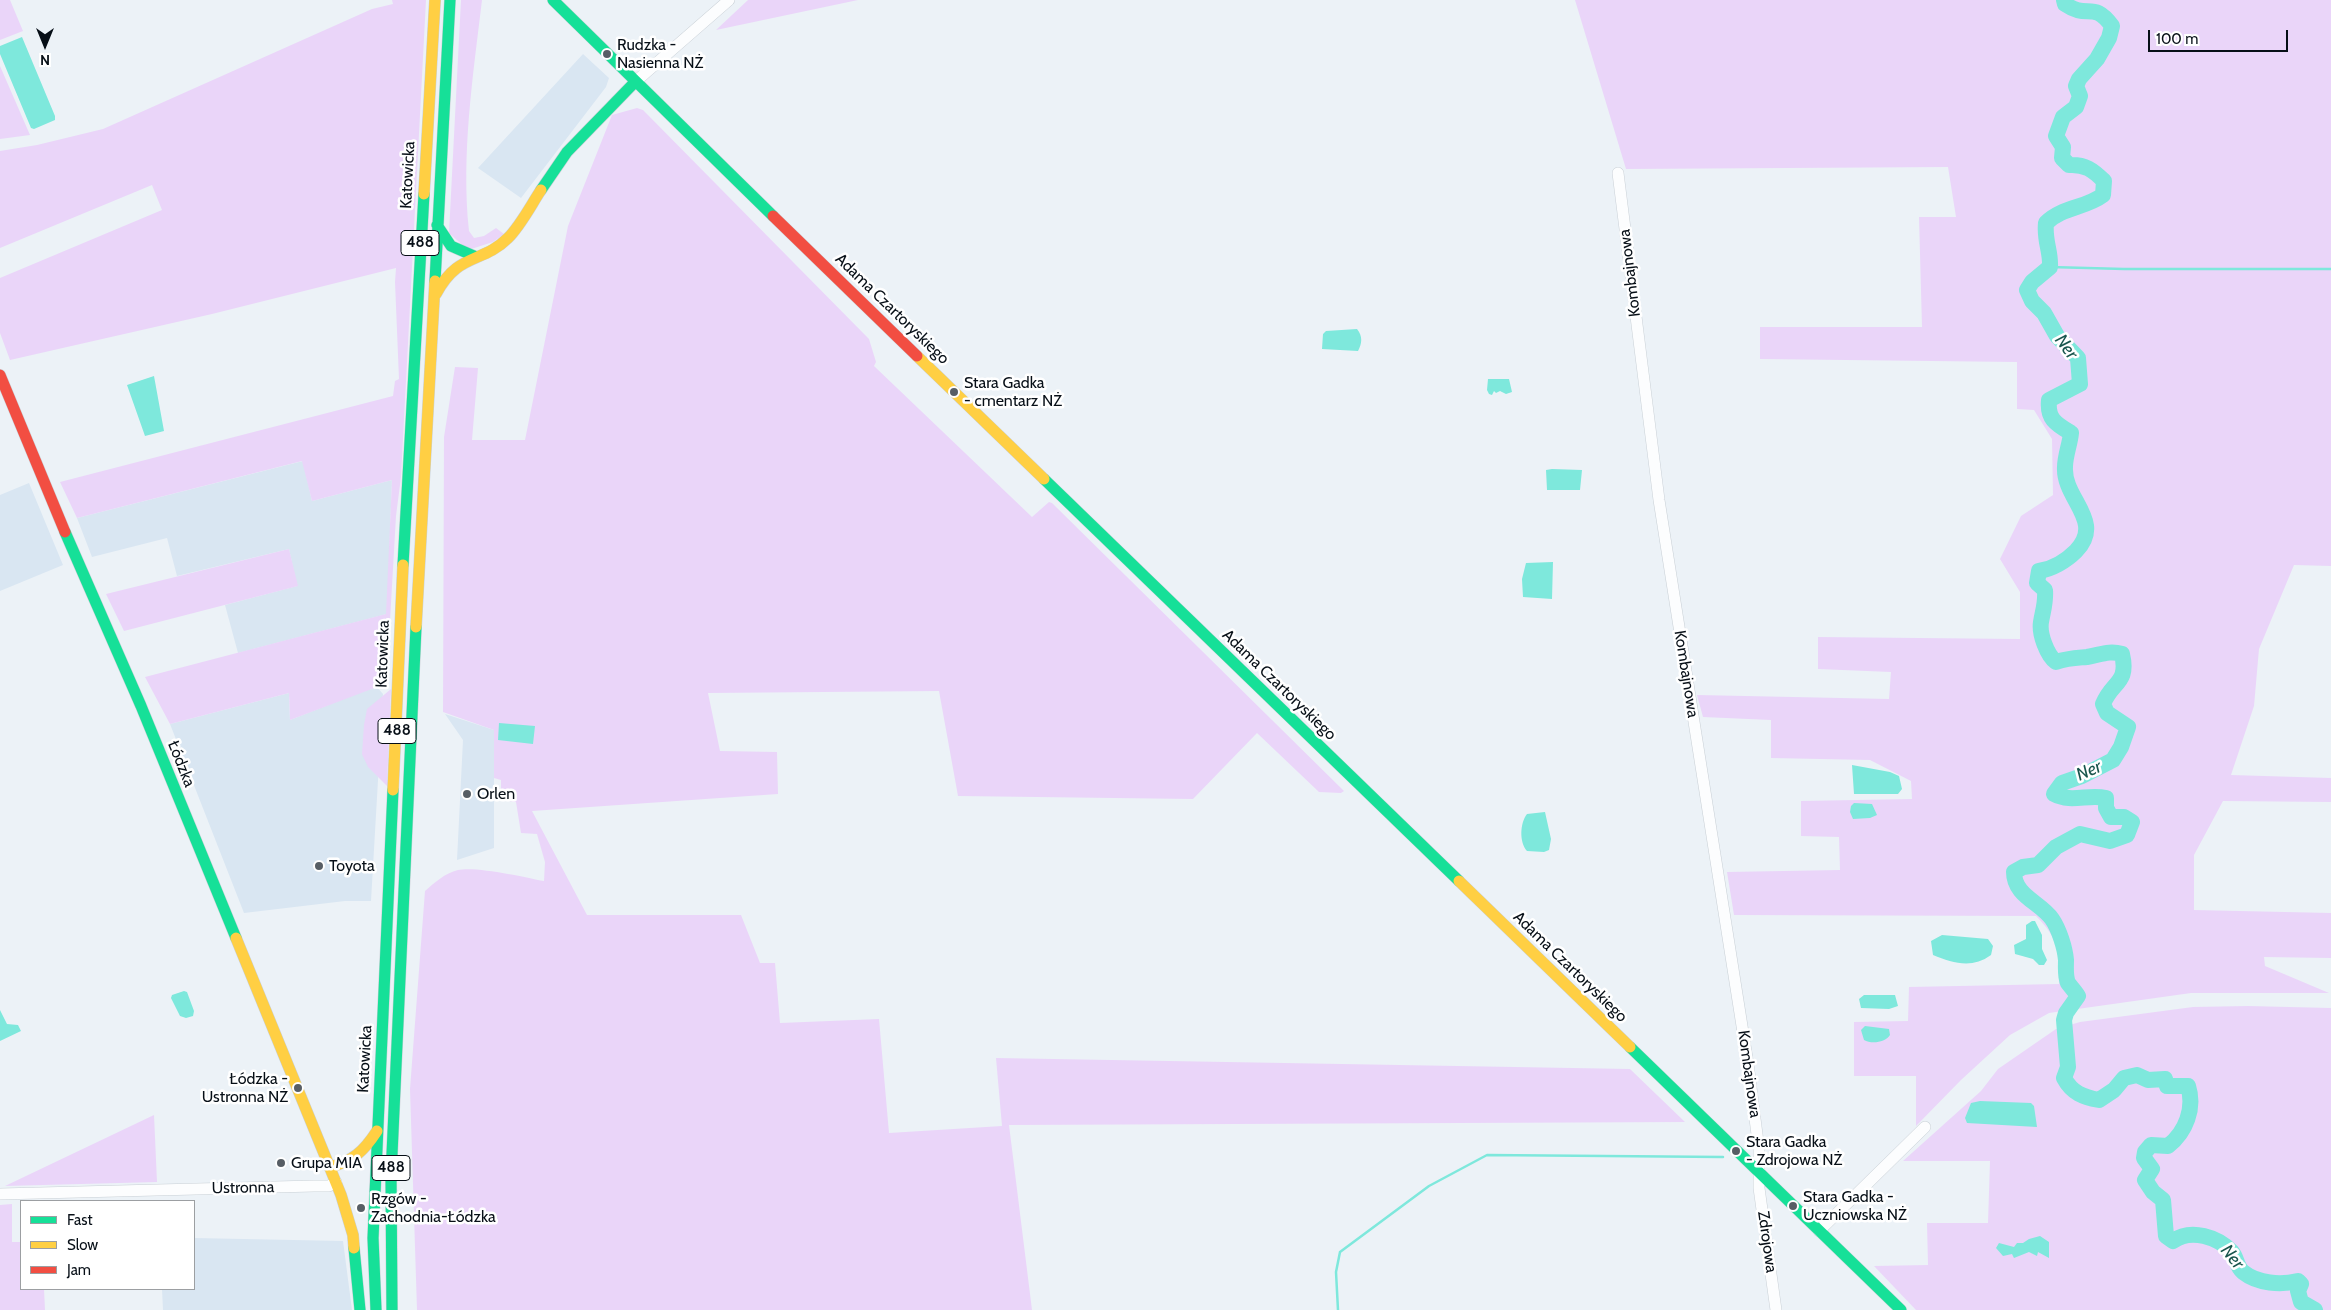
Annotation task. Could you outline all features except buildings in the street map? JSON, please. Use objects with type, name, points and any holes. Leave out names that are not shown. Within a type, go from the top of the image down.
[{"type":"main road","name":"Katowicka","points":[[376,1310],[373,1238],[377,1131],[400,626],[435,0]]},
{"type":"main road","name":"Katowicka","points":[[392,1310],[390,1222],[392,1157],[416,629],[450,0]]},
{"type":"main road","name":"Adama Czartoryskiego","points":[[553,0],[635,82],[1901,1310]]},
{"type":"main road","points":[[434,299],[448,272],[474,256],[497,247],[508,238],[567,152],[635,82]]},
{"type":"main road","points":[[437,224],[442,237],[450,246],[459,252],[474,256]]},
{"type":"main road","name":"Łódzka","points":[[0,375],[140,706],[336,1182],[353,1235],[360,1310]]},
{"type":"main road","points":[[330,1167],[349,1163],[357,1157],[377,1131]]},
{"type":"street","points":[[635,82],[729,0]]},
{"type":"street","name":"Kombajnowa","points":[[1618,173],[1659,500],[1748,1064],[1760,1173]]},
{"type":"street","points":[[1819,1231],[1925,1127]]},
{"type":"street","name":"Zdrojowa","points":[[1760,1173],[1760,1188],[1776,1310]]},
{"type":"street","name":"Ustronna","points":[[0,1194],[329,1186],[336,1182]]},
{"type":"shaded area","points":[[0,0],[10,0],[23,31],[0,40]]},
{"type":"shaded area","points":[[392,0],[426,0],[401,477],[396,516],[387,673],[377,687],[290,720],[289,693],[170,724],[145,677],[386,614],[392,480],[312,501],[302,461],[77,518],[60,482],[393,396],[395,381],[399,379],[396,268],[212,314],[10,360],[0,333],[0,278],[162,210],[152,185],[0,248],[0,151],[37,145],[103,129],[372,9],[393,4]]},
{"type":"shaded area","points":[[461,0],[482,0],[467,144],[466,173],[469,231],[474,238],[484,236],[496,228],[504,234],[493,242],[468,250],[449,233]]},
{"type":"shaded area","points":[[748,0],[858,0],[716,30]]},
{"type":"shaded area","points":[[1575,0],[2331,0],[2331,566],[2294,565],[2259,649],[2254,706],[2231,775],[2331,778],[2331,802],[2223,801],[2194,855],[2194,910],[2331,913],[2331,958],[2264,957],[2265,966],[2329,993],[2191,993],[2049,1013],[2010,1035],[1961,1080],[1916,1126],[1916,1076],[1854,1076],[1854,1022],[1908,1021],[1909,987],[2059,984],[2058,954],[2053,939],[2044,924],[2036,916],[1734,915],[1727,872],[1840,870],[1839,837],[1801,836],[1801,801],[1912,799],[1911,781],[1870,760],[1771,758],[1771,720],[1703,717],[1697,695],[1889,699],[1891,672],[1818,669],[1818,637],[2020,639],[2020,592],[2000,559],[2021,516],[2053,495],[2052,439],[2034,410],[2017,409],[2017,362],[1760,359],[1760,327],[1922,327],[1919,217],[1956,217],[1948,167],[1626,169]]},
{"type":"shaded area","points":[[22,37],[55,116],[55,120],[34,129],[31,128],[0,54],[0,46]]},
{"type":"shaded area","points":[[583,54],[609,78],[606,87],[521,198],[478,168]]},
{"type":"shaded area","points":[[0,66],[30,135],[0,139]]},
{"type":"shaded area","points":[[637,108],[643,110],[869,339],[876,362],[874,366],[1032,517],[1049,502],[1052,503],[1344,791],[1341,793],[1319,792],[1257,733],[1193,799],[958,796],[939,691],[708,693],[720,751],[777,752],[778,794],[532,811],[587,915],[741,915],[760,963],[775,963],[780,1023],[879,1019],[889,1133],[1002,1126],[996,1058],[1630,1069],[1685,1122],[1009,1125],[1032,1310],[417,1310],[410,1089],[425,891],[449,873],[466,869],[500,872],[544,881],[545,862],[537,834],[521,833],[516,802],[501,800],[501,780],[494,778],[494,730],[443,712],[444,437],[455,367],[478,368],[472,440],[525,440],[568,226],[612,115]]},
{"type":"shaded area","points":[[1357,329],[1361,340],[1358,351],[1322,349],[1323,334],[1326,331]]},
{"type":"shaded area","points":[[154,376],[164,431],[145,436],[127,385]]},
{"type":"shaded area","points":[[1488,379],[1509,379],[1512,392],[1506,394],[1494,391],[1492,395],[1489,394],[1487,390]]},
{"type":"shaded area","points":[[303,461],[312,501],[392,480],[387,614],[238,653],[225,605],[297,586],[289,549],[177,576],[167,538],[92,557],[77,518]]},
{"type":"shaded area","points":[[1546,470],[1582,470],[1580,490],[1547,490]]},
{"type":"shaded area","points":[[29,483],[63,565],[0,591],[0,495]]},
{"type":"shaded area","points":[[289,549],[298,586],[124,631],[106,594]]},
{"type":"shaded area","points":[[1553,562],[1552,599],[1523,597],[1522,579],[1526,563]]},
{"type":"shaded area","points":[[376,686],[383,694],[371,901],[345,901],[244,913],[170,724],[289,693],[290,720]]},
{"type":"shaded area","points":[[391,689],[387,786],[368,767],[362,754],[367,709]]},
{"type":"shaded area","points":[[445,714],[494,730],[494,848],[457,860],[463,740]]},
{"type":"shaded area","points":[[499,723],[535,726],[533,744],[498,740]]},
{"type":"shaded area","points":[[1852,765],[1890,772],[1899,776],[1902,789],[1898,794],[1854,794]]},
{"type":"shaded area","points":[[1854,803],[1872,804],[1877,815],[1870,818],[1853,819],[1850,812],[1851,806]]},
{"type":"shaded area","points":[[1545,812],[1551,839],[1549,850],[1544,852],[1527,851],[1522,838],[1522,827],[1525,818],[1527,814]]},
{"type":"shaded area","points":[[2035,921],[2042,935],[2042,949],[2047,960],[2044,965],[2039,965],[2033,959],[2015,954],[2014,945],[2026,939],[2026,925]]},
{"type":"shaded area","points":[[1942,935],[1988,939],[1993,946],[1991,955],[1977,962],[1962,963],[1933,955],[1931,941]]},
{"type":"shaded area","points":[[184,991],[187,992],[194,1011],[193,1016],[186,1018],[180,1016],[171,998],[172,995]]},
{"type":"shaded area","points":[[1864,995],[1895,995],[1898,1006],[1889,1009],[1861,1008],[1859,999]]},
{"type":"shaded area","points":[[2193,1007],[2331,1008],[2331,1310],[1916,1310],[1874,1266],[1928,1265],[1927,1223],[1988,1223],[1990,1161],[1903,1161],[1981,1091],[1998,1069],[2056,1029],[2080,1022]]},
{"type":"shaded area","points":[[0,1010],[7,1024],[18,1025],[21,1031],[0,1041]]},
{"type":"shaded area","points":[[1865,1026],[1889,1029],[1890,1035],[1881,1041],[1864,1040],[1861,1030]]},
{"type":"shaded area","points":[[1980,1101],[2031,1103],[2034,1106],[2037,1127],[1967,1123],[1965,1118],[1971,1103]]},
{"type":"shaded area","points":[[154,1115],[157,1182],[5,1186]]},
{"type":"shaded area","points":[[12,1204],[12,1242],[20,1242],[20,1290],[44,1290],[45,1310],[0,1310],[0,1205]]},
{"type":"shaded area","points":[[2040,1236],[2049,1242],[2049,1258],[2038,1252],[2037,1256],[2029,1252],[2014,1258],[2012,1254],[2003,1256],[1996,1248],[1999,1243],[2014,1247],[2017,1243],[2023,1243]]},
{"type":"shaded area","points":[[195,1238],[343,1241],[352,1310],[163,1310],[162,1290],[195,1290]]},
{"type":"waterway","name":"Ner","points":[[2064,0],[2065,4],[2079,11],[2100,14],[2112,26],[2109,38],[2097,59],[2079,79],[2076,86],[2080,96],[2076,107],[2063,117],[2056,136],[2063,147],[2062,158],[2069,165],[2088,168],[2104,181],[2103,195],[2089,203],[2059,214],[2046,223],[2050,267],[2032,282],[2027,290],[2032,301],[2044,313],[2057,336],[2078,358],[2080,384],[2049,400],[2049,412],[2061,427],[2071,433],[2065,463],[2066,479],[2085,520],[2086,530],[2084,540],[2076,551],[2054,566],[2039,571],[2037,583],[2045,590],[2045,603],[2041,622],[2042,638],[2056,662],[2109,653],[2122,654],[2124,664],[2121,677],[2103,704],[2107,713],[2128,727],[2121,747],[2113,760],[2082,776],[2062,783],[2054,794],[2067,798],[2106,798],[2106,808],[2111,817],[2124,817],[2132,822],[2127,835],[2110,841],[2080,834],[2056,847],[2038,865],[2023,867],[2014,872],[2015,880],[2023,893],[2047,913],[2055,923],[2064,950],[2067,980],[2078,996],[2066,1013],[2064,1020],[2068,1067],[2064,1078],[2067,1083],[2074,1091],[2083,1096],[2099,1100],[2114,1090],[2124,1078],[2137,1075],[2148,1080],[2165,1079],[2167,1086],[2188,1086],[2190,1094],[2189,1111],[2180,1134],[2168,1146],[2151,1145],[2145,1152],[2144,1158],[2152,1169],[2145,1180],[2153,1192],[2163,1200],[2166,1236],[2173,1241],[2188,1235],[2212,1238],[2232,1252],[2241,1270],[2249,1276],[2270,1282],[2298,1281],[2301,1284],[2298,1291],[2301,1302],[2315,1310]]},
{"type":"waterway","points":[[2050,267],[2331,269]]},
{"type":"waterway","points":[[1338,1310],[1336,1272],[1340,1252],[1429,1186],[1487,1155],[1723,1157]]},
{"type":"traffic: fast","points":[[435,281],[450,0]]},
{"type":"traffic: fast","points":[[553,0],[773,216]]},
{"type":"traffic: fast","points":[[541,190],[567,152],[635,82]]},
{"type":"traffic: fast","points":[[403,565],[424,194]]},
{"type":"traffic: fast","points":[[437,225],[451,246],[474,256]]},
{"type":"traffic: fast","points":[[1044,479],[1459,881]]},
{"type":"traffic: fast","points":[[65,532],[141,706],[236,938]]},
{"type":"traffic: fast","points":[[392,1310],[391,1176],[416,627]]},
{"type":"traffic: fast","points":[[376,1310],[373,1238],[393,790]]},
{"type":"traffic: fast","points":[[1630,1047],[1901,1310]]},
{"type":"traffic: fast","points":[[354,1248],[360,1310]]},
{"type":"traffic: slow","points":[[424,194],[435,0]]},
{"type":"traffic: slow","points":[[436,294],[453,271],[489,252],[508,238],[522,221],[541,190]]},
{"type":"traffic: slow","points":[[416,627],[435,281]]},
{"type":"traffic: slow","points":[[917,356],[1044,479]]},
{"type":"traffic: slow","points":[[393,790],[403,565]]},
{"type":"traffic: slow","points":[[1459,881],[1630,1047]]},
{"type":"traffic: slow","points":[[236,938],[341,1195],[353,1235],[354,1248]]},
{"type":"traffic: slow","points":[[330,1167],[352,1158],[377,1131]]},
{"type":"traffic: jam","points":[[773,216],[917,356]]},
{"type":"traffic: jam","points":[[0,375],[65,532]]},
{"type":"place","name":"Rudzka - Nasienna NŻ","points":[[607,54]]},
{"type":"place","name":"Stara Gadka - cmentarz NŻ","points":[[954,392]]},
{"type":"place","name":"Orlen","points":[[467,794]]},
{"type":"place","name":"Toyota","points":[[319,866]]},
{"type":"place","name":"Łódzka - Ustronna NŻ","points":[[298,1088]]},
{"type":"place","name":"Stara Gadka - Zdrojowa NŻ","points":[[1736,1151]]},
{"type":"place","name":"Grupa MIA","points":[[281,1163]]},
{"type":"place","name":"Stara Gadka - Uczniowska NŻ","points":[[1793,1206]]},
{"type":"place","name":"Rzgów - Zachodnia-Łódzka","points":[[361,1208]]}]
